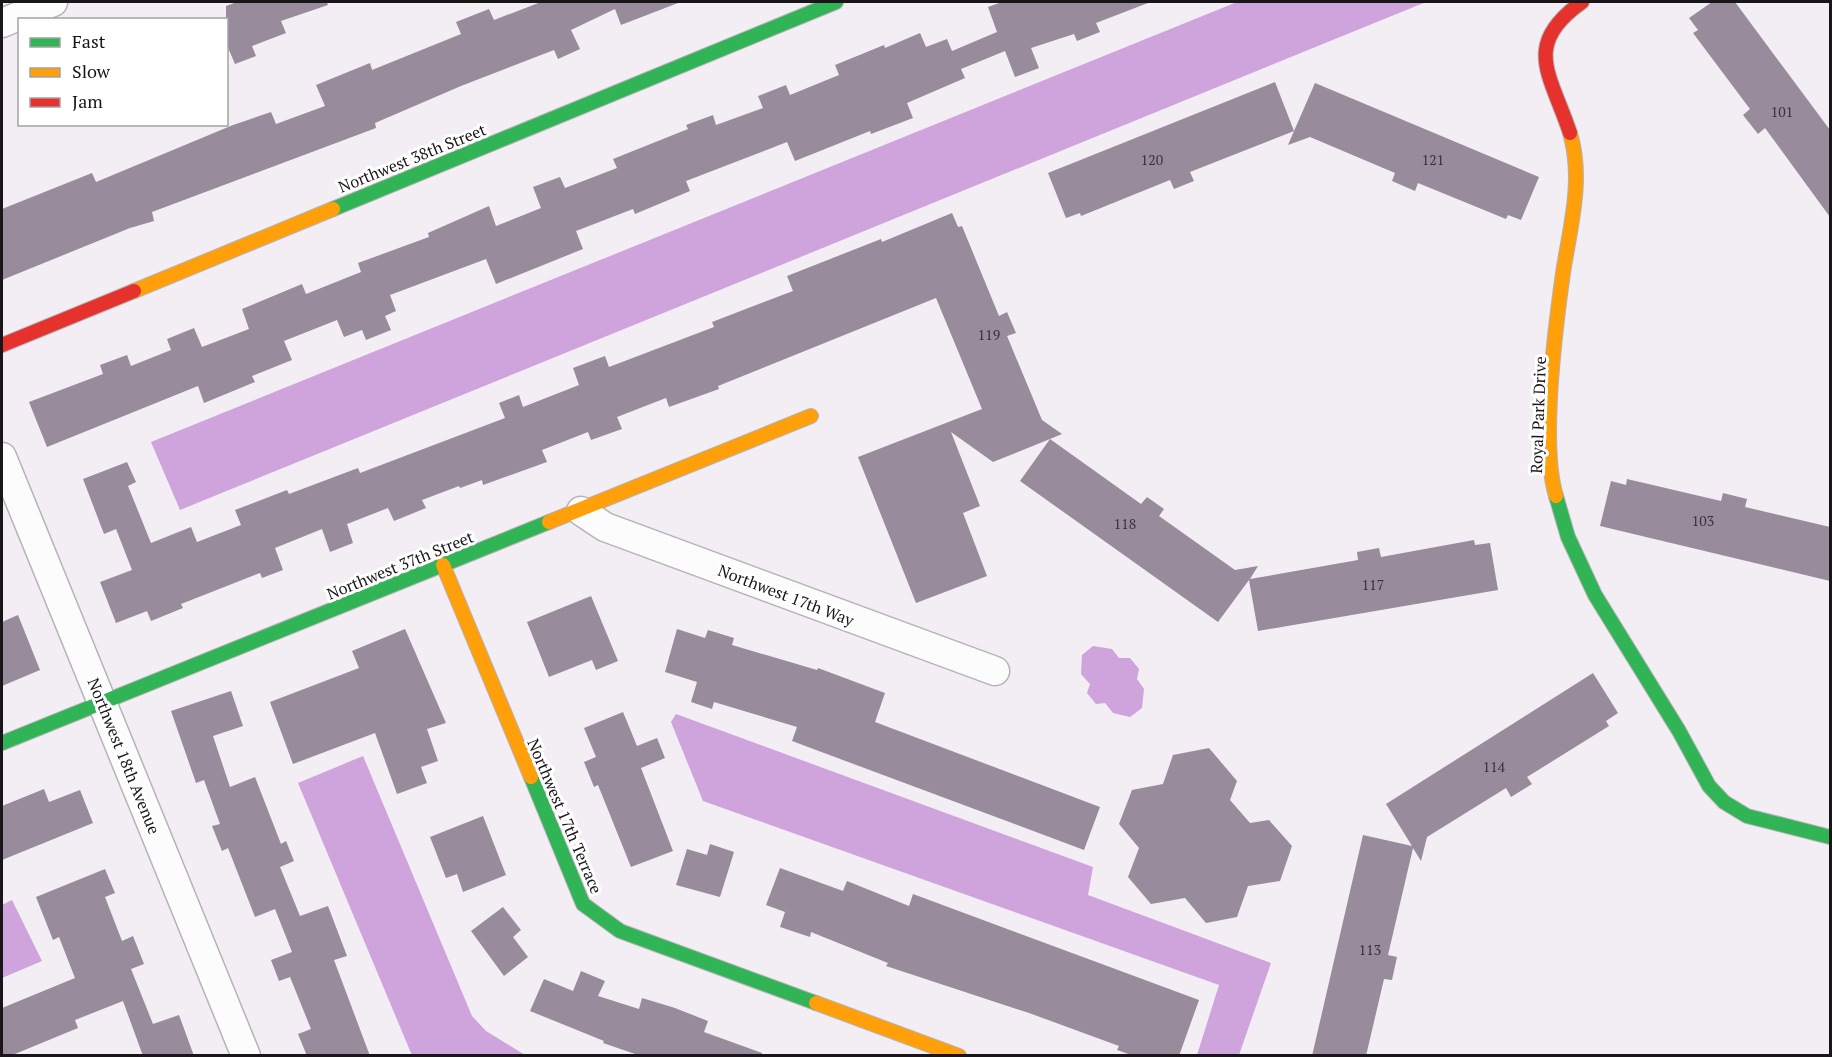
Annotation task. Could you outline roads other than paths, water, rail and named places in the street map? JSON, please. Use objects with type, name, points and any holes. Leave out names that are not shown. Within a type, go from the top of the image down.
[{"type":"street","points":[[2,23],[53,2]]},
{"type":"street","name":"Northwest 38th Street","points":[[2,345],[836,2]]},
{"type":"street","name":"Royal Park Drive","points":[[1582,2],[1565,11],[1553,25],[1543,57],[1546,72],[1571,138],[1576,175],[1576,196],[1562,284],[1552,412],[1551,475],[1563,522],[1577,561],[1602,607],[1680,732],[1705,782],[1724,802],[1743,815],[1830,837]]},
{"type":"street","name":"Northwest 37th Street","points":[[2,743],[581,511],[811,416]]},
{"type":"street","name":"Northwest 18th Avenue","points":[[2,457],[246,1056]]},
{"type":"street","name":"Northwest 17th Way","points":[[581,511],[605,527],[995,671]]},
{"type":"street","name":"Northwest 17th Terrace","points":[[442,565],[583,904],[620,931],[959,1056]]}]
